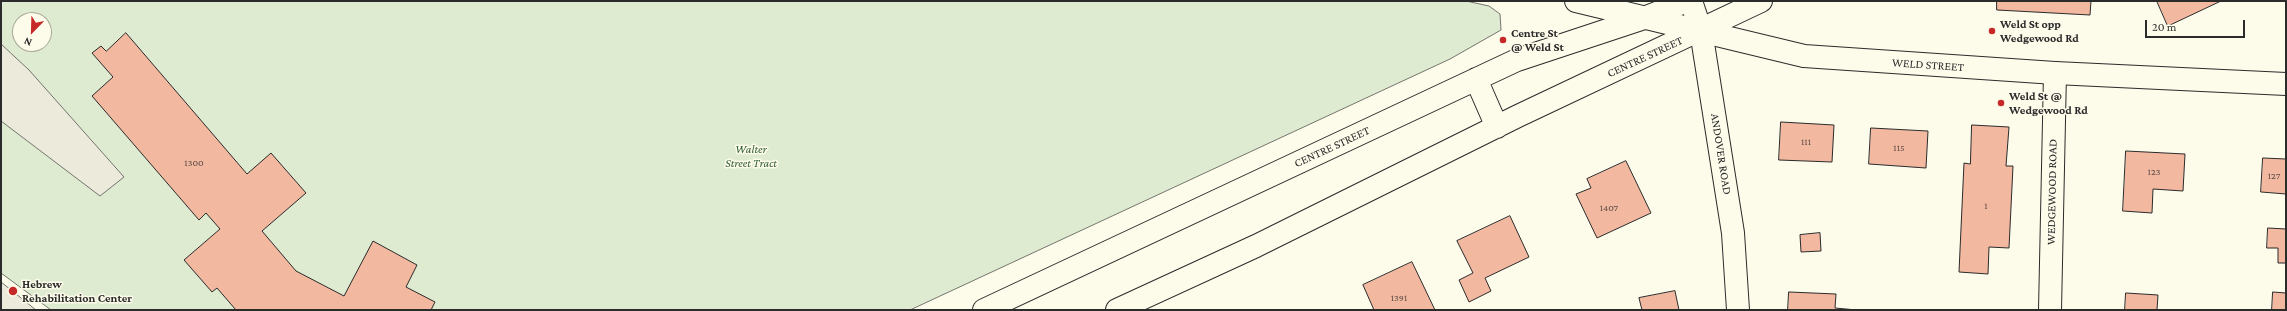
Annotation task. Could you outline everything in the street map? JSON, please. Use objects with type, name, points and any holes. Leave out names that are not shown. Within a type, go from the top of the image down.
[{"type":"main road","name":"WELD STREET","points":[[1576,1],[1804,56],[2055,73],[2286,84]]},
{"type":"main road","name":"CENTRE STREET","points":[[987,309],[1517,60],[1644,18],[1687,1]]},
{"type":"main road","name":"ANDOVER ROAD","points":[[1691,1],[1701,31],[1733,233],[1738,310]]},
{"type":"main road","name":"CENTRE STREET","points":[[1117,310],[1256,246],[1497,127],[1701,31],[1761,1]]},
{"type":"main road","name":"WEDGEWOOD ROAD","points":[[2050,310],[2055,73]]},
{"type":"main road","points":[[1476,79],[1497,127]]},
{"type":"green space","name":"Walter Street Tract","points":[[1,1],[1466,1],[1489,6],[1500,14],[1501,30],[1450,59],[910,310],[51,310],[1,273]]},
{"type":"shaded area","points":[[1,44],[29,70],[124,177],[100,196],[1,121]]},
{"type":"shaded area","points":[[1,282],[36,310],[1,310]]},
{"type":"building","points":[[1997,1],[2091,1],[2090,15],[1997,10]]},
{"type":"building","points":[[2157,1],[2221,1],[2168,26]]},
{"type":"building","points":[[126,33],[247,174],[271,153],[306,193],[262,231],[296,271],[344,296],[373,241],[417,265],[406,287],[435,302],[431,310],[236,310],[217,288],[212,292],[184,260],[220,229],[206,213],[199,220],[92,96],[113,77],[92,53],[101,46],[106,51]]},
{"type":"building","points":[[1781,122],[1834,125],[1832,162],[1779,160]]},
{"type":"building","points":[[1972,125],[2009,127],[2006,166],[2013,166],[2009,248],[1989,247],[1988,274],[1959,272],[1964,163],[1970,164]]},
{"type":"building","points":[[1871,128],[1928,131],[1926,168],[1869,164]]},
{"type":"building","points":[[2126,151],[2185,154],[2183,191],[2153,189],[2152,213],[2123,211]]},
{"type":"building","points":[[2263,158],[2286,159],[2286,194],[2261,192]]},
{"type":"building","points":[[1626,161],[1651,213],[1597,238],[1576,194],[1591,188],[1587,179]]},
{"type":"building","points":[[1510,216],[1529,257],[1485,278],[1491,291],[1469,302],[1459,280],[1473,273],[1457,241]]},
{"type":"building","points":[[2268,228],[2286,229],[2286,263],[2278,263],[2278,248],[2267,248]]},
{"type":"building","points":[[1820,233],[1821,251],[1801,252],[1800,235]]},
{"type":"building","points":[[1412,262],[1435,310],[1374,310],[1363,285]]},
{"type":"building","points":[[1675,291],[1679,310],[1642,310],[1639,298]]},
{"type":"building","points":[[1789,292],[1836,294],[1835,308],[1857,310],[1788,310]]},
{"type":"building","points":[[2273,292],[2286,293],[2286,310],[2272,310]]},
{"type":"building","points":[[2126,293],[2158,295],[2157,310],[2125,310]]},
{"type":"place","name":"Weld St opp Wedgewood Rd","points":[[1992,31]]},
{"type":"place","name":"Centre St @ Weld St","points":[[1503,40]]},
{"type":"place","name":"Weld St @ Wedgewood Rd","points":[[2001,103]]},
{"type":"place","name":"Hebrew Rehabilitation Center","points":[[13,291]]}]
